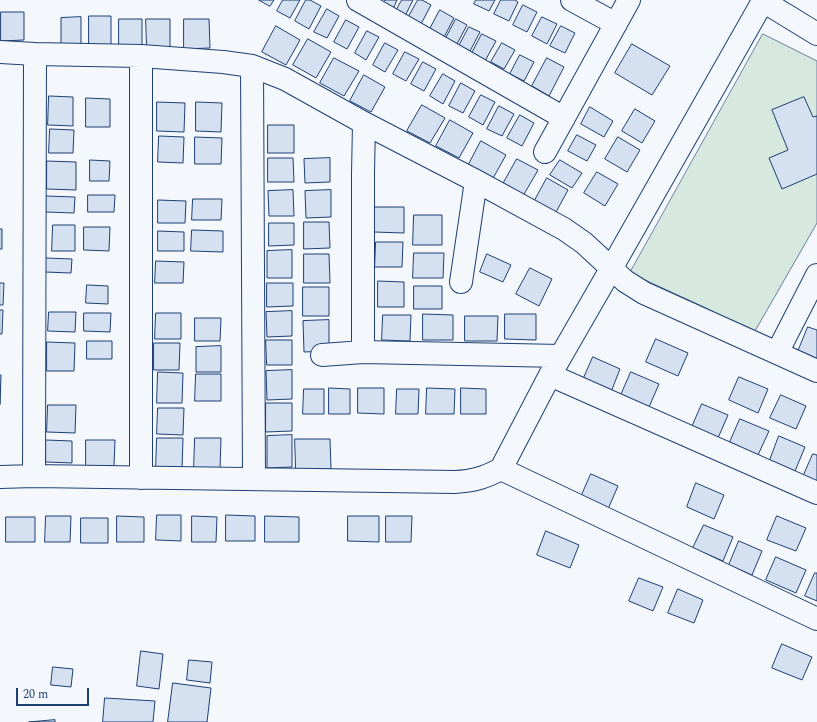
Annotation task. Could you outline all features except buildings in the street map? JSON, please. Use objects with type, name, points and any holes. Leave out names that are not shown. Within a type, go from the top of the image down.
[{"type":"street","points":[[358,0],[564,118]]},
{"type":"street","points":[[572,0],[616,24]]},
{"type":"street","points":[[545,152],[629,0]]},
{"type":"street","points":[[0,477],[254,478],[455,482],[473,481],[488,476],[501,469],[550,375],[762,1],[817,34]]},
{"type":"street","points":[[0,52],[141,56],[223,62],[252,66],[285,79],[364,124],[476,181],[569,233],[584,242],[625,281],[644,293],[817,370]]},
{"type":"street","points":[[34,476],[35,54]]},
{"type":"street","points":[[141,56],[141,478]]},
{"type":"street","points":[[252,66],[254,478]]},
{"type":"street","points":[[363,352],[362,174],[364,124]]},
{"type":"street","points":[[461,282],[476,181]]},
{"type":"street","points":[[777,353],[817,275]]},
{"type":"street","points":[[322,355],[363,352],[561,356]]},
{"type":"street","points":[[550,375],[817,493]]},
{"type":"street","points":[[501,469],[817,619]]},
{"type":"shaded area","points":[[763,34],[817,61],[817,223],[755,331],[743,325],[741,329],[706,308],[630,273]]}]
